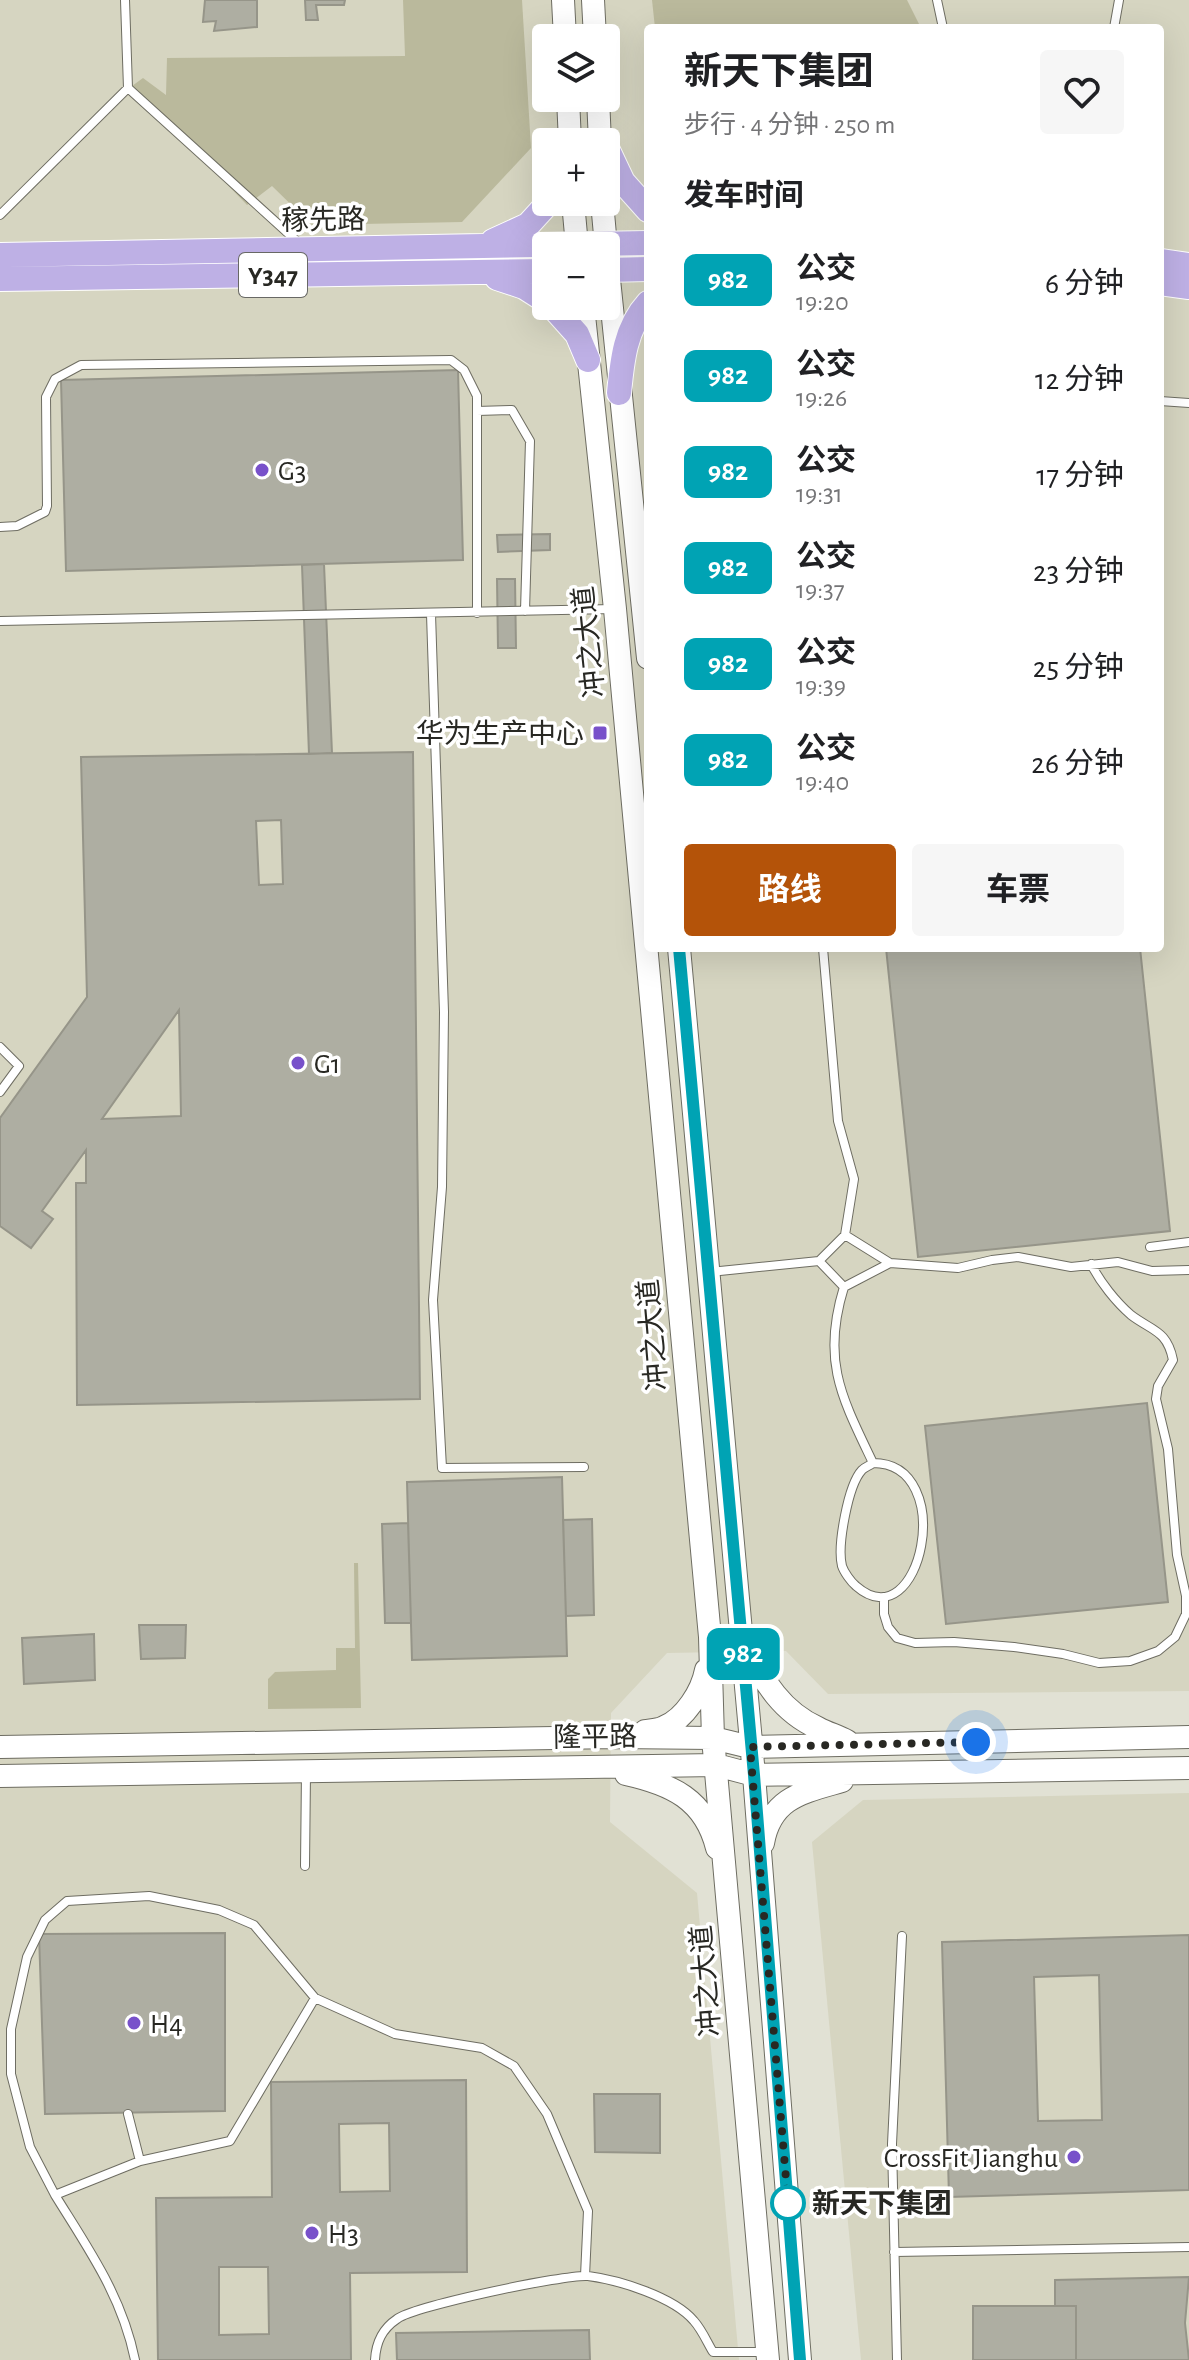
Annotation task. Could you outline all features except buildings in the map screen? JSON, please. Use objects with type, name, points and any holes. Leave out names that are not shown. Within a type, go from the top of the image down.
[{"type":"main road","points":[[563,0],[564,24]]},
{"type":"main road","points":[[593,0],[594,24]]},
{"type":"main road","points":[[620,176],[644,206]]},
{"type":"main road","points":[[476,246],[506,237],[528,225],[536,216]]},
{"type":"main road","name":"稼先路","points":[[620,252],[644,244]]},
{"type":"main road","name":"稼先路","points":[[0,255],[532,245]]},
{"type":"main road","name":"稼先路","points":[[620,260],[644,268]]},
{"type":"main road","points":[[1164,262],[1189,265]]},
{"type":"main road","name":"稼先路","points":[[0,279],[532,271]]},
{"type":"main road","points":[[468,272],[499,278],[532,292]]},
{"type":"main road","points":[[1164,284],[1189,287]]},
{"type":"main road","points":[[619,393],[623,356],[631,329],[644,309]]},
{"type":"main road","points":[[564,320],[577,334],[588,360]]},
{"type":"main road","name":"冲之大道","points":[[584,320],[644,923]]},
{"type":"main road","name":"冲之大道","points":[[612,320],[644,621]]},
{"type":"main road","name":"冲之大道","points":[[647,952],[710,1637],[713,1738],[767,2356]]},
{"type":"main road","points":[[679,952],[754,1775],[800,2360]]},
{"type":"main road","points":[[741,1636],[763,1681],[778,1699],[815,1727],[854,1744]]},
{"type":"main road","points":[[617,1737],[666,1727],[684,1713],[698,1693],[704,1677],[710,1637]]},
{"type":"main road","name":"隆平路","points":[[0,1747],[617,1737],[713,1738],[750,1747],[1189,1737]]},
{"type":"main road","name":"隆平路","points":[[0,1776],[716,1765],[754,1775],[1189,1768]]},
{"type":"main road","points":[[594,1766],[653,1780],[683,1793],[699,1810],[715,1840],[728,1891]]},
{"type":"main road","points":[[762,1884],[763,1839],[773,1815],[791,1796],[868,1773]]},
{"type":"lane","points":[[125,0],[128,88],[307,250]]},
{"type":"lane","points":[[937,0],[942,24]]},
{"type":"lane","points":[[1115,24],[1119,0]]},
{"type":"lane","points":[[0,215],[128,88]]},
{"type":"lane","points":[[0,527],[17,526],[45,512],[46,397],[55,379],[81,365],[451,360],[464,370],[477,396],[477,613]]},
{"type":"lane","points":[[1164,401],[1189,403]]},
{"type":"lane","points":[[477,411],[512,410],[530,441],[525,611]]},
{"type":"lane","points":[[0,621],[615,609]]},
{"type":"lane","points":[[431,614],[444,1012],[442,1187],[433,1300],[442,1468],[584,1467]]},
{"type":"lane","points":[[710,1272],[819,1261],[845,1235],[854,1179],[838,1121],[823,952]]},
{"type":"lane","points":[[0,1047],[19,1066],[0,1092]]},
{"type":"lane","points":[[845,1235],[890,1263],[958,1268],[1018,1257],[1071,1267],[1118,1262],[1152,1271],[1189,1270]]},
{"type":"lane","points":[[1150,1247],[1189,1242]]},
{"type":"lane","points":[[819,1261],[844,1287]]},
{"type":"lane","points":[[873,1463],[845,1404],[835,1373],[833,1341],[844,1287],[890,1263]]},
{"type":"lane","points":[[884,1597],[888,1627],[897,1638],[915,1643],[954,1642],[1014,1647],[1099,1663],[1130,1661],[1158,1651],[1175,1637],[1186,1614],[1186,1596],[1177,1555],[1166,1437],[1156,1399],[1158,1386],[1173,1360],[1171,1346],[1161,1332],[1129,1313],[1091,1264]]},
{"type":"lane","points":[[873,1463],[889,1463],[901,1473],[914,1490],[923,1515],[923,1543],[916,1569],[903,1589],[884,1597],[869,1595],[853,1584],[842,1566],[841,1542],[846,1512],[862,1470],[873,1463]]},
{"type":"lane","points":[[305,1866],[306,1771]]},
{"type":"lane","points":[[135,2360],[128,2326],[111,2285],[55,2195],[30,2147],[11,2074],[11,2029],[27,1957],[45,1920],[67,1901],[149,1896],[219,1910],[254,1925],[315,1998],[395,2034],[482,2048],[514,2066],[547,2114],[588,2211],[585,2276]]},
{"type":"lane","points":[[897,2360],[892,2144],[902,1936]]},
{"type":"lane","points":[[55,2195],[140,2161],[230,2141],[315,1998]]},
{"type":"lane","points":[[128,2114],[140,2161]]},
{"type":"lane","points":[[894,2252],[1189,2247]]},
{"type":"lane","points":[[375,2360],[376,2344],[399,2317],[455,2300],[585,2276],[624,2284],[663,2298],[693,2319],[714,2356],[767,2356]]},
{"type":"shaded area","points":[[0,0],[1189,0],[1189,1691],[828,1694],[786,1651],[667,1653],[611,1713],[610,1822],[697,1893],[739,2360],[0,2360]]},
{"type":"shaded area","points":[[403,0],[522,0],[531,148],[462,222],[312,225],[272,186],[247,205],[132,86],[143,78],[166,95],[167,58],[405,56]]},
{"type":"shaded area","points":[[652,0],[907,0],[919,24],[655,24]]},
{"type":"shaded area","points":[[354,1563],[358,1563],[361,1708],[268,1709],[268,1679],[275,1672],[336,1670],[336,1648],[355,1648]]},
{"type":"shaded area","points":[[1189,1793],[1189,2360],[861,2360],[812,1842],[863,1800]]},
{"type":"bus line","name":"982","points":[[679,952],[754,1775],[800,2360]]},
{"type":"place","name":"G3","points":[[262,470]]},
{"type":"place","name":"华为生产中心","points":[[600,733]]},
{"type":"place","name":"G1","points":[[298,1063]]},
{"type":"place","name":"H4","points":[[134,2023]]},
{"type":"place","name":"CrossFit Jianghu","points":[[1074,2157]]},
{"type":"place","name":"新天下集团","points":[[788,2203]]},
{"type":"place","name":"H3","points":[[312,2233]]},
{"type":"route","points":[[788,2203],[750,1747],[976,1742]]}]
